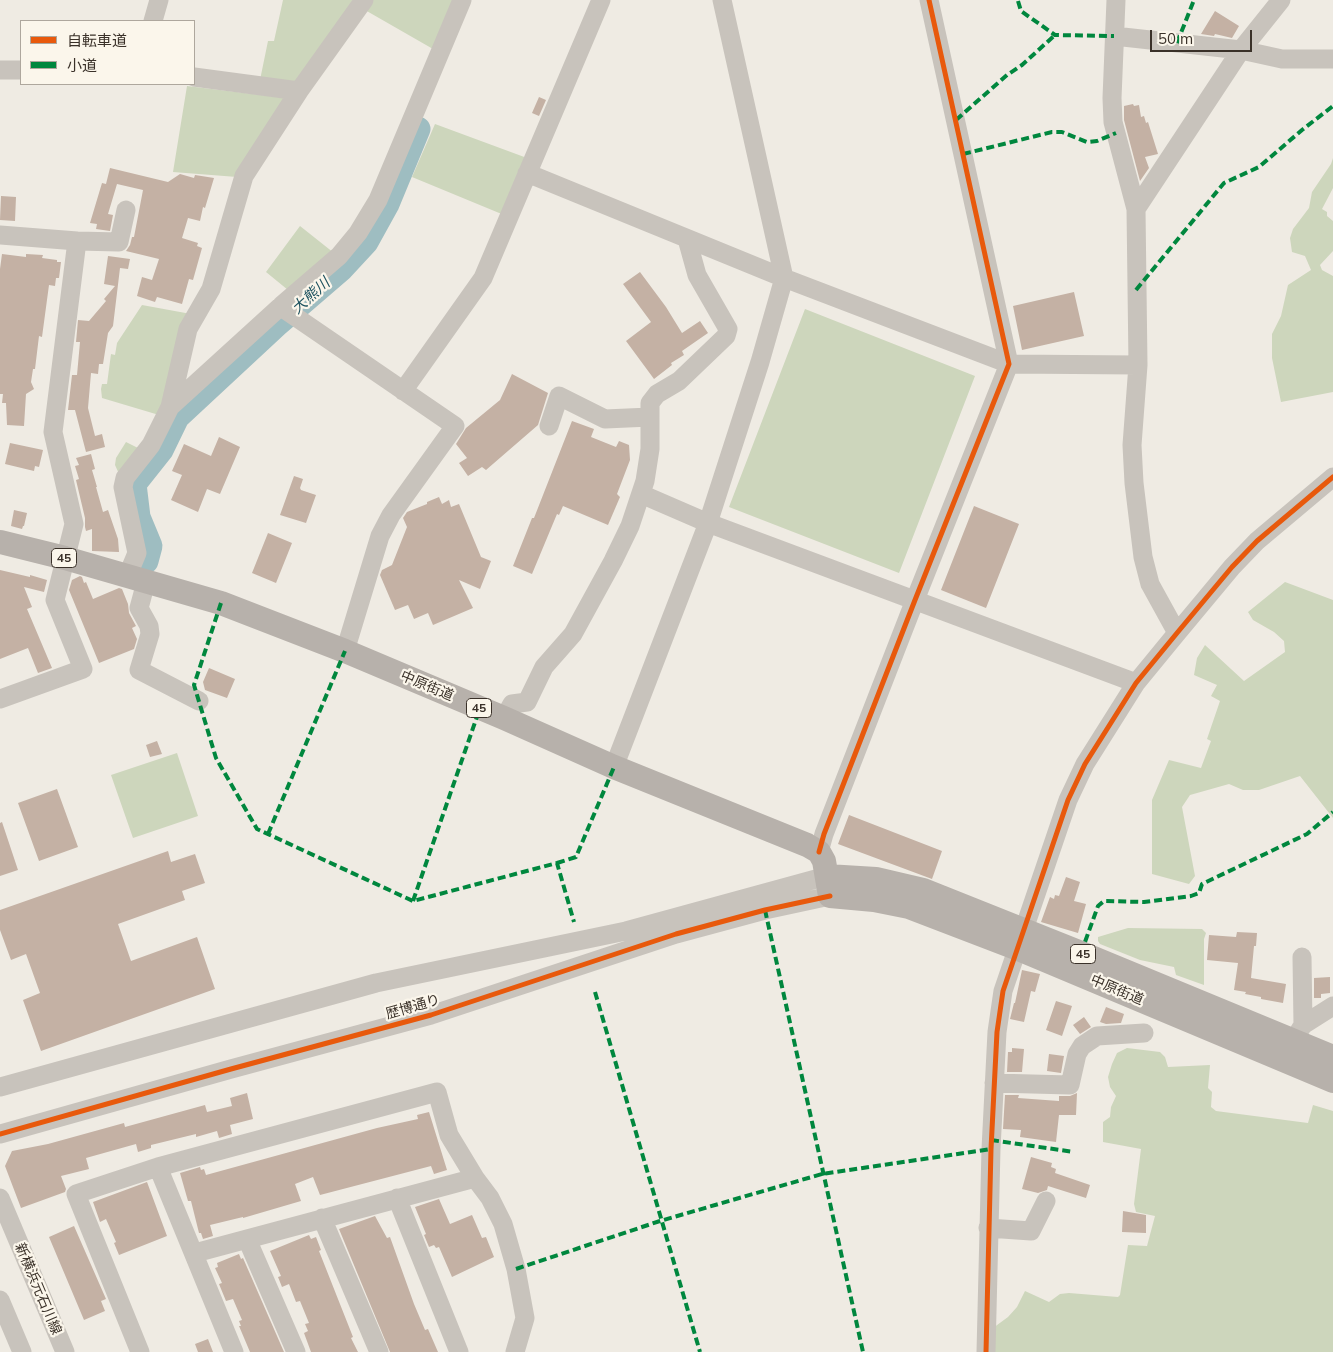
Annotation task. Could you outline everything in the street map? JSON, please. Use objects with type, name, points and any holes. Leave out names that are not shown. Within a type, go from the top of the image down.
[{"type":"main road","name":"中原街道","points":[[0,542],[65,558],[220,603],[345,650],[614,767],[807,845],[819,852]]},
{"type":"main road","points":[[819,852],[824,861],[829,886]]},
{"type":"main road","name":"中原街道","points":[[829,886],[874,900],[909,907],[1019,940],[1081,952],[1299,1033],[1333,1057]]},
{"type":"main road","name":"中原街道","points":[[1019,940],[1333,1080]]},
{"type":"street","points":[[153,20],[159,0]]},
{"type":"street","points":[[198,701],[139,670],[150,634],[149,626],[139,608],[136,579],[137,553],[123,486],[125,478],[151,445],[170,407],[188,329],[211,289],[244,176],[299,90],[364,0]]},
{"type":"street","points":[[170,407],[287,310],[340,256],[358,233],[378,200],[462,0]]},
{"type":"street","points":[[403,391],[483,278],[601,0]]},
{"type":"street","points":[[614,767],[708,523],[760,362],[784,278],[722,0]]},
{"type":"street","points":[[819,852],[827,825],[1009,364],[929,0]]},
{"type":"street","points":[[1116,0],[1112,98],[1113,122],[1136,209],[1138,365],[1132,445],[1134,483],[1143,557],[1150,584],[1177,632]]},
{"type":"street","points":[[1136,209],[1242,50],[1281,0]]},
{"type":"street","points":[[1114,36],[1242,50],[1282,59],[1333,60]]},
{"type":"street","points":[[0,70],[20,70]]},
{"type":"street","points":[[195,77],[299,90]]},
{"type":"street","points":[[527,174],[784,278],[1009,364],[1138,365]]},
{"type":"street","points":[[0,235],[119,242],[126,210]]},
{"type":"street","points":[[504,718],[512,704],[526,702],[544,667],[573,634],[618,552],[630,526],[641,494],[650,449],[650,403],[657,394],[679,381],[726,336],[728,328],[696,274],[687,239]]},
{"type":"street","points":[[0,699],[83,669],[55,600],[74,524],[53,432],[77,240]]},
{"type":"street","points":[[287,310],[455,426],[391,515],[380,536],[345,650]]},
{"type":"street","points":[[549,426],[560,396],[605,419],[650,417]]},
{"type":"street","points":[[986,1352],[988,1228],[996,1032],[1002,991],[1068,800],[1085,764],[1136,683],[1177,632],[1244,554],[1333,477]]},
{"type":"street","points":[[641,494],[708,523],[1136,683]]},
{"type":"street","points":[[0,1087],[376,983],[829,886]]},
{"type":"street","name":"歴博通り","points":[[0,1134],[240,1066],[431,1015],[676,934],[765,910],[829,886]]},
{"type":"street","points":[[1299,1033],[1302,957]]},
{"type":"street","points":[[1299,1033],[1333,1006]]},
{"type":"street","points":[[994,1083],[1070,1085],[1076,1054],[1082,1046],[1097,1036],[1144,1032]]},
{"type":"street","points":[[140,1352],[76,1194],[158,1167],[437,1092],[449,1135],[475,1178],[490,1198],[503,1224],[516,1269],[525,1318],[515,1352]]},
{"type":"street","points":[[158,1167],[234,1352]]},
{"type":"street","points":[[195,1254],[475,1178]]},
{"type":"street","name":"新横浜元石川線","points":[[0,1198],[65,1352]]},
{"type":"street","points":[[397,1198],[459,1352]]},
{"type":"street","points":[[988,1228],[1031,1231],[1046,1201]]},
{"type":"street","points":[[322,1218],[379,1352]]},
{"type":"street","points":[[247,1239],[296,1352]]},
{"type":"street","points":[[0,1300],[22,1352]]},
{"type":"green space","points":[[283,0],[353,0],[298,80],[292,83],[260,80],[268,41],[274,41]]},
{"type":"green space","points":[[373,0],[454,0],[433,49],[365,10]]},
{"type":"green space","points":[[187,86],[286,98],[237,177],[173,172]]},
{"type":"green space","points":[[435,124],[527,158],[504,215],[412,177]]},
{"type":"green space","points":[[1333,158],[1333,188],[1322,209],[1327,212],[1327,216],[1333,221],[1333,251],[1320,265],[1322,270],[1333,276],[1333,392],[1281,402],[1272,358],[1272,334],[1281,316],[1288,285],[1311,270],[1305,256],[1292,252],[1290,238],[1293,229],[1309,208],[1312,192]]},
{"type":"green space","points":[[300,226],[334,253],[288,290],[266,272]]},
{"type":"green space","points":[[142,305],[191,314],[159,415],[102,398],[102,384],[107,384],[111,354],[115,355],[117,343]]},
{"type":"green space","points":[[805,309],[975,376],[899,573],[729,507]]},
{"type":"green space","points":[[126,442],[142,450],[120,476],[115,465],[116,458]]},
{"type":"green space","points":[[1285,582],[1333,600],[1333,818],[1300,776],[1259,790],[1243,790],[1229,784],[1190,795],[1182,807],[1195,876],[1189,884],[1152,874],[1152,800],[1169,760],[1201,768],[1211,741],[1207,739],[1220,701],[1211,696],[1217,685],[1194,675],[1197,658],[1205,645],[1244,681],[1285,652],[1284,641],[1274,632],[1253,620],[1248,612]]},
{"type":"green space","points":[[177,753],[198,816],[133,838],[111,775]]},
{"type":"green space","points":[[1128,928],[1202,929],[1206,933],[1204,939],[1204,985],[1176,975],[1174,967],[1140,960],[1100,944],[1098,941],[1098,937]]},
{"type":"green space","points":[[1127,1048],[1160,1052],[1165,1057],[1168,1067],[1210,1065],[1208,1088],[1212,1092],[1211,1107],[1216,1111],[1308,1123],[1313,1105],[1333,1111],[1333,1352],[993,1352],[993,1328],[1008,1317],[1017,1307],[1025,1291],[1049,1302],[1060,1294],[1069,1293],[1118,1297],[1120,1295],[1128,1245],[1147,1246],[1155,1216],[1136,1212],[1134,1204],[1141,1149],[1103,1142],[1103,1122],[1110,1117],[1111,1107],[1116,1096],[1110,1087],[1108,1077],[1117,1053]]},
{"type":"building","points":[[1215,11],[1239,26],[1232,38],[1215,34],[1214,36],[1201,34]]},
{"type":"building","points":[[539,97],[546,100],[539,116],[532,113]]},
{"type":"building","points":[[1133,104],[1134,106],[1139,105],[1141,117],[1144,116],[1146,123],[1148,122],[1158,154],[1145,157],[1149,168],[1140,181],[1124,120],[1124,106]]},
{"type":"building","points":[[110,168],[168,182],[180,174],[194,178],[195,175],[214,178],[200,221],[188,218],[182,238],[198,243],[197,246],[202,248],[193,280],[189,279],[182,304],[157,297],[155,302],[137,296],[142,277],[152,280],[159,259],[126,251],[132,237],[134,237],[143,190],[117,184],[108,214],[113,215],[110,231],[96,229],[97,224],[90,223],[102,183],[106,184]]},
{"type":"building","points":[[1,196],[16,197],[15,221],[0,220]]},
{"type":"building","points":[[2,254],[26,257],[26,254],[43,255],[42,258],[61,262],[59,278],[56,278],[55,286],[49,285],[42,337],[39,336],[35,369],[33,369],[31,382],[34,389],[26,394],[24,426],[7,425],[6,403],[2,403],[3,394],[0,394],[0,269]]},
{"type":"building","points":[[108,256],[130,259],[128,269],[120,268],[113,326],[108,333],[103,364],[99,364],[98,374],[91,373],[88,408],[95,436],[102,434],[105,447],[86,452],[75,410],[68,410],[72,375],[77,375],[80,342],[76,342],[78,320],[89,321],[106,301],[104,299],[115,286],[104,284]]},
{"type":"building","points":[[640,272],[666,307],[682,333],[700,321],[708,333],[682,351],[684,355],[671,363],[672,365],[654,379],[626,341],[651,322],[623,284]]},
{"type":"building","points":[[1074,292],[1084,336],[1022,350],[1013,306]]},
{"type":"building","points":[[512,374],[548,393],[538,425],[486,470],[482,467],[468,476],[459,463],[467,458],[456,444],[466,428],[500,400]]},
{"type":"building","points":[[572,421],[594,429],[591,437],[616,447],[619,441],[629,445],[630,460],[617,494],[620,497],[608,525],[563,506],[559,515],[557,514],[532,574],[513,566]]},
{"type":"building","points":[[219,437],[240,447],[220,494],[207,489],[198,512],[171,500],[182,475],[172,471],[184,444],[211,456]]},
{"type":"building","points":[[10,443],[43,450],[39,467],[35,466],[34,471],[5,464]]},
{"type":"building","points":[[91,454],[95,469],[92,470],[103,512],[108,510],[118,539],[119,552],[92,551],[92,529],[86,531],[85,518],[76,480],[79,479],[75,466],[79,465],[76,458]]},
{"type":"building","points":[[294,476],[303,479],[301,490],[316,495],[306,523],[280,515]]},
{"type":"building","points":[[439,497],[442,504],[449,500],[451,507],[459,504],[481,557],[491,561],[480,589],[459,580],[473,608],[433,625],[428,613],[414,619],[408,605],[395,610],[380,575],[382,570],[392,565],[407,527],[403,518],[407,512]]},
{"type":"building","points":[[974,506],[1019,524],[986,608],[941,590]]},
{"type":"building","points":[[14,510],[27,513],[22,529],[11,526]]},
{"type":"building","points":[[268,533],[292,543],[276,583],[252,573]]},
{"type":"building","points":[[0,570],[47,580],[44,592],[24,587],[32,607],[27,609],[52,668],[38,673],[28,648],[0,659]]},
{"type":"building","points":[[80,576],[84,583],[86,582],[93,599],[119,588],[122,589],[128,604],[129,613],[136,626],[132,628],[137,639],[134,649],[99,663],[69,590],[72,580]]},
{"type":"building","points":[[209,668],[235,679],[227,698],[205,690],[203,682]]},
{"type":"building","points":[[157,741],[162,754],[150,757],[146,745]]},
{"type":"building","points":[[57,789],[78,847],[39,861],[18,803]]},
{"type":"building","points":[[849,815],[942,851],[932,879],[838,844]]},
{"type":"building","points":[[2,822],[18,870],[0,876],[0,823]]},
{"type":"building","points":[[168,851],[171,862],[195,854],[205,883],[182,891],[185,900],[118,924],[131,961],[197,937],[215,989],[41,1051],[23,1000],[40,993],[26,954],[11,960],[0,930],[0,910]]},
{"type":"building","points":[[1066,877],[1080,882],[1074,901],[1086,904],[1078,933],[1041,922],[1050,897],[1054,899],[1055,895],[1059,896]]},
{"type":"building","points":[[1237,932],[1257,933],[1251,978],[1286,984],[1283,1003],[1261,999],[1261,997],[1245,994],[1246,992],[1234,990],[1238,963],[1207,960],[1209,935],[1236,937]]},
{"type":"building","points":[[1022,970],[1040,974],[1035,992],[1031,991],[1024,1022],[1010,1019]]},
{"type":"building","points":[[1330,977],[1330,993],[1321,994],[1321,998],[1314,998],[1314,978]]},
{"type":"building","points":[[1056,1001],[1072,1006],[1062,1036],[1046,1030]]},
{"type":"building","points":[[1106,1007],[1124,1014],[1121,1023],[1106,1024],[1100,1022]]},
{"type":"building","points":[[1084,1017],[1091,1027],[1080,1034],[1073,1025]]},
{"type":"building","points":[[1012,1048],[1024,1049],[1022,1072],[1007,1072],[1008,1052],[1012,1052]]},
{"type":"building","points":[[1049,1054],[1064,1056],[1061,1073],[1047,1071]]},
{"type":"building","points":[[247,1093],[253,1119],[230,1125],[232,1134],[219,1138],[217,1131],[196,1137],[196,1134],[151,1145],[151,1148],[138,1152],[136,1144],[86,1158],[89,1169],[61,1176],[66,1189],[65,1192],[21,1208],[5,1166],[12,1151],[48,1144],[124,1123],[125,1127],[205,1105],[207,1112],[232,1106],[230,1098]]},
{"type":"building","points":[[1077,1093],[1076,1115],[1059,1115],[1056,1142],[1020,1137],[1021,1130],[1003,1129],[1005,1095],[1019,1095],[1018,1098],[1059,1101],[1059,1096],[1070,1096]]},
{"type":"building","points":[[429,1112],[447,1170],[434,1174],[431,1166],[320,1195],[313,1177],[295,1184],[301,1201],[243,1218],[210,1225],[213,1236],[203,1239],[201,1233],[199,1233],[191,1201],[188,1201],[180,1173],[200,1167],[201,1170],[204,1169],[206,1175],[377,1128],[418,1119],[417,1115]]},
{"type":"building","points":[[1031,1157],[1052,1163],[1051,1167],[1056,1169],[1055,1173],[1090,1185],[1086,1198],[1048,1186],[1047,1190],[1038,1193],[1022,1189]]},
{"type":"building","points":[[147,1182],[167,1236],[119,1255],[114,1243],[116,1242],[106,1219],[100,1222],[93,1202]]},
{"type":"building","points":[[439,1199],[450,1224],[472,1215],[482,1238],[486,1237],[494,1257],[452,1277],[439,1247],[436,1248],[434,1245],[429,1247],[415,1207]]},
{"type":"building","points":[[1123,1211],[1146,1215],[1146,1233],[1122,1232]]},
{"type":"building","points":[[375,1216],[387,1238],[390,1237],[414,1304],[425,1330],[428,1329],[438,1352],[390,1352],[339,1229]]},
{"type":"building","points":[[74,1226],[106,1299],[101,1301],[105,1311],[84,1320],[49,1237]]},
{"type":"building","points":[[309,1235],[311,1239],[316,1237],[321,1250],[319,1251],[358,1352],[311,1352],[304,1333],[308,1331],[305,1324],[309,1323],[300,1301],[296,1302],[289,1284],[282,1287],[278,1277],[281,1276],[270,1251]]},
{"type":"building","points":[[239,1254],[241,1259],[243,1258],[284,1352],[250,1352],[239,1326],[241,1326],[239,1321],[242,1320],[233,1299],[226,1301],[219,1284],[222,1283],[215,1268],[218,1267],[217,1263]]},
{"type":"building","points":[[208,1339],[213,1352],[198,1352],[195,1344]]},
{"type":"waterway","name":"大熊川","points":[[146,561],[150,546],[138,517],[134,484],[161,450],[177,417],[276,325],[341,269],[366,242],[387,204],[418,129]]},
{"type":"marked path","points":[[1177,43],[1194,0]]},
{"type":"marked path","points":[[1018,1],[1021,11],[1055,35],[1114,36]]},
{"type":"marked path","points":[[956,120],[1055,35]]},
{"type":"marked path","points":[[1136,290],[1224,183],[1259,167],[1333,106]]},
{"type":"marked path","points":[[963,154],[1052,132],[1062,132],[1087,142],[1097,141],[1116,133]]},
{"type":"marked path","points":[[221,603],[194,685],[216,758],[257,829],[413,901],[557,863],[574,922]]},
{"type":"marked path","points":[[268,834],[345,651]]},
{"type":"marked path","points":[[413,901],[480,708]]},
{"type":"marked path","points":[[557,863],[576,857],[614,767]]},
{"type":"marked path","points":[[1081,953],[1098,906],[1104,901],[1144,902],[1191,896],[1199,893],[1202,884],[1307,834],[1333,812]]},
{"type":"marked path","points":[[765,910],[863,1352]]},
{"type":"marked path","points":[[595,992],[700,1352]]},
{"type":"marked path","points":[[991,1140],[1074,1152]]},
{"type":"marked path","points":[[516,1269],[660,1221],[822,1174],[991,1149]]},
{"type":"cycle path","points":[[819,852],[824,834],[915,600],[1009,364],[929,0]]},
{"type":"cycle path","points":[[986,1352],[991,1149],[997,1032],[1003,991],[1068,800],[1085,764],[1136,683],[1177,633],[1232,567],[1257,541],[1333,477]]},
{"type":"cycle path","points":[[0,1134],[431,1015],[676,934],[765,910],[830,896]]}]
